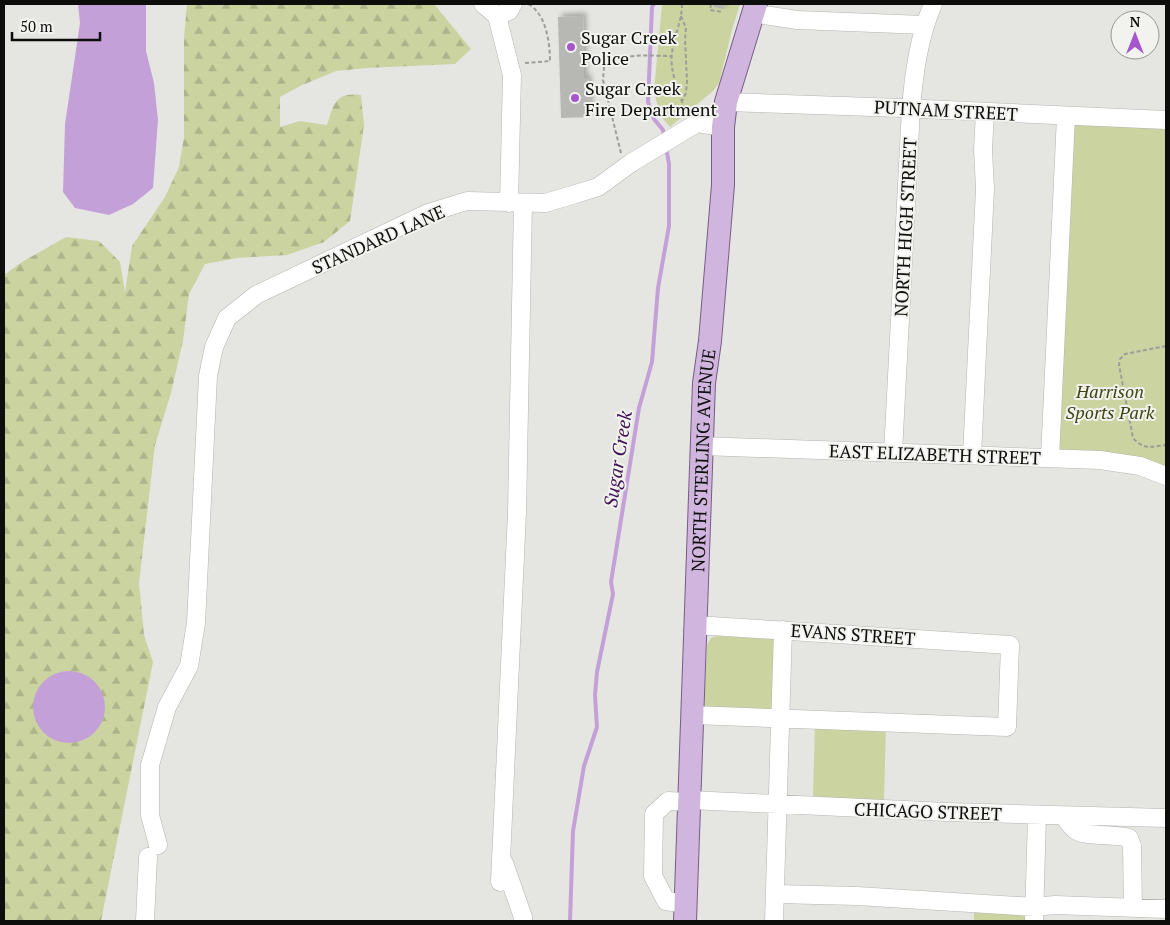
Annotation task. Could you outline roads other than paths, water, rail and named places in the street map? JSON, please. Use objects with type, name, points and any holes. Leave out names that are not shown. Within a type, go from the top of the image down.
[{"type":"main road","name":"NORTH STERLING AVENUE","points":[[686,913],[704,383],[710,341],[723,185],[723,127],[726,102],[754,8]]},
{"type":"street","points":[[483,4],[497,16],[512,76],[516,203],[517,512],[500,882]]},
{"type":"street","points":[[497,16],[509,11],[513,4]]},
{"type":"street","name":"NORTH HIGH STREET","points":[[893,453],[914,71],[924,25],[933,4]]},
{"type":"street","points":[[754,8],[797,20],[924,25]]},
{"type":"street","name":"PUTNAM STREET","points":[[726,102],[911,108],[1166,120]]},
{"type":"street","points":[[972,455],[975,418],[974,376],[980,311],[985,190],[983,150],[985,112]]},
{"type":"street","points":[[1050,458],[1066,116]]},
{"type":"street","name":"STANDARD LANE","points":[[145,921],[153,851],[150,815],[150,765],[167,707],[189,666],[196,623],[208,376],[214,346],[227,318],[256,295],[428,212],[467,201],[545,203],[598,187],[626,160],[688,123],[723,127]]},
{"type":"street","name":"EAST ELIZABETH STREET","points":[[702,446],[1100,460],[1140,466],[1166,476]]},
{"type":"street","name":"EVANS STREET","points":[[695,625],[1010,645],[1007,727],[780,718]]},
{"type":"street","points":[[774,921],[783,630]]},
{"type":"street","points":[[693,715],[780,718]]},
{"type":"street","name":"CHICAGO STREET","points":[[686,913],[666,901],[653,876],[654,814],[668,801],[1166,818]]},
{"type":"street","points":[[1034,914],[1037,815]]},
{"type":"street","points":[[1064,816],[1074,829],[1080,832],[1121,835],[1129,838],[1132,846],[1133,908]]},
{"type":"street","points":[[502,856],[523,921]]},
{"type":"street","points":[[775,894],[857,896],[1034,914],[1056,905],[1166,909]]},
{"type":"waterway","name":"Sugar Creek","points":[[654,4],[652,7],[648,102],[654,119],[663,130],[664,137]]},
{"type":"waterway","name":"Sugar Creek","points":[[570,921],[573,831],[584,766],[597,727],[595,695],[597,672],[613,594],[611,582],[639,408],[652,362],[658,288],[669,226],[669,164],[666,147]]},
{"type":"place","name":"Sugar Creek Police","points":[[571,47]]},
{"type":"place","name":"Sugar Creek Fire Department","points":[[575,98]]},
{"type":"park label","name":"Harrison Sports Park","points":[[1110,401]]}]
